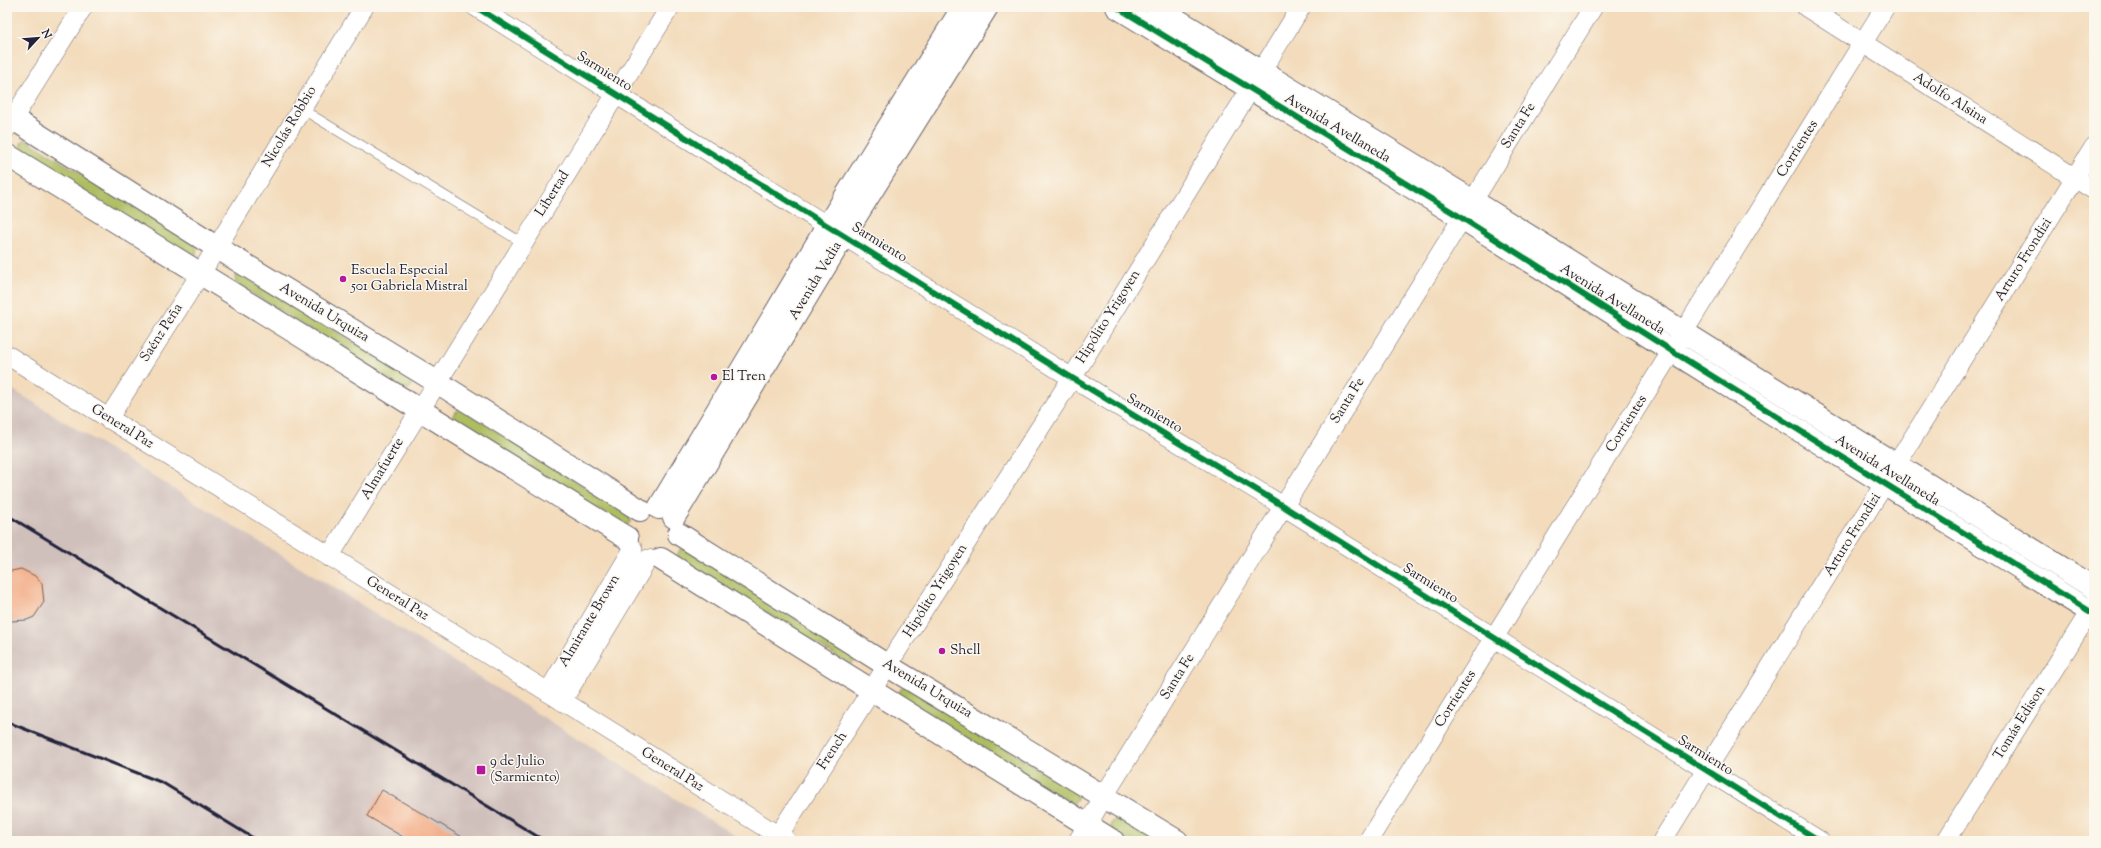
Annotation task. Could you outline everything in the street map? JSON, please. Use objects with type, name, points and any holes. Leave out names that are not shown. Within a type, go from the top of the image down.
[{"type":"main road","name":"Avenida Vedia","points":[[663,517],[836,230],[963,7]]},
{"type":"main road","name":"Avenida Vedia","points":[[836,230],[987,7]]},
{"type":"main road","name":"Avenida Avellaneda","points":[[1117,7],[1255,81],[1467,209],[1890,475],[2093,610]]},
{"type":"main road","name":"Avenida Avellaneda","points":[[1156,7],[1255,81]]},
{"type":"main road","name":"Avenida Urquiza","points":[[9,120],[437,382],[663,517],[888,666],[1177,841]]},
{"type":"main road","points":[[7,155],[201,273],[642,551],[872,691],[1082,833],[1113,841]]},
{"type":"main road","name":"Avenida Avellaneda","points":[[1890,475],[2094,588]]},
{"type":"main road","points":[[632,517],[663,517],[675,549],[642,551],[628,524],[632,517]]},
{"type":"street","points":[[9,120],[82,7]]},
{"type":"street","name":"Nicolás Robbio","points":[[216,247],[300,108],[364,7]]},
{"type":"street","name":"Sarmiento","points":[[476,7],[1072,378],[1284,506],[1494,639],[1820,841]]},
{"type":"street","name":"Libertad","points":[[437,382],[670,7]]},
{"type":"street","name":"Hipólito Yrigoyen","points":[[888,666],[1072,378],[1301,7]]},
{"type":"street","name":"Santa Fe","points":[[1082,833],[1592,7]]},
{"type":"street","name":"Adolfo Alsina","points":[[1806,7],[2094,190]]},
{"type":"street","name":"Corrientes","points":[[1368,841],[1886,7]]},
{"type":"street","name":"Arturo Frondizi","points":[[1662,841],[2094,147]]},
{"type":"street","name":"Saénz Peña","points":[[108,419],[216,247]]},
{"type":"street","name":"General Paz","points":[[7,355],[782,838]]},
{"type":"street","name":"Almafuerte","points":[[329,557],[437,382]]},
{"type":"street","name":"Almirante Brown","points":[[555,697],[642,551]]},
{"type":"street","name":"Tomás Edison","points":[[1946,841],[2093,610]]},
{"type":"street","name":"French","points":[[782,838],[888,666]]},
{"type":"lane","points":[[300,108],[523,243]]},
{"type":"shaded area","points":[[7,386],[744,841],[7,841]]},
{"type":"green space","points":[[25,139],[197,246],[196,254],[190,257],[20,151],[21,143]]},
{"type":"green space","points":[[238,273],[413,378],[411,387],[406,390],[236,283],[235,278]]},
{"type":"green space","points":[[461,409],[630,516],[630,522],[626,527],[452,418],[454,413]]},
{"type":"green space","points":[[683,548],[856,657],[851,665],[677,557],[679,551]]},
{"type":"green space","points":[[905,686],[1077,793],[1077,799],[1073,804],[899,695],[900,690]]},
{"type":"green space","points":[[1119,818],[1159,841],[1132,841],[1121,837],[1115,833],[1111,827],[1112,822]]},
{"type":"building","points":[[21,569],[37,577],[42,584],[44,602],[34,617],[27,620],[11,621],[7,619],[7,572]]},
{"type":"building","points":[[382,790],[469,841],[410,841],[367,816]]},
{"type":"railway","points":[[7,515],[545,841]]},
{"type":"railway","points":[[7,722],[163,783],[258,841]]},
{"type":"cycle path","points":[[476,7],[1072,378],[1283,506],[1820,841]]},
{"type":"cycle path","points":[[1117,7],[1462,218],[1672,351],[2094,614]]},
{"type":"place","name":"Escuela Especial 501 Gabriela Mistral","points":[[343,279]]},
{"type":"place","name":"El Tren","points":[[714,377]]},
{"type":"place","name":"Shell","points":[[942,651]]},
{"type":"place","name":"9 de Julio (Sarmiento)","points":[[481,770]]}]
